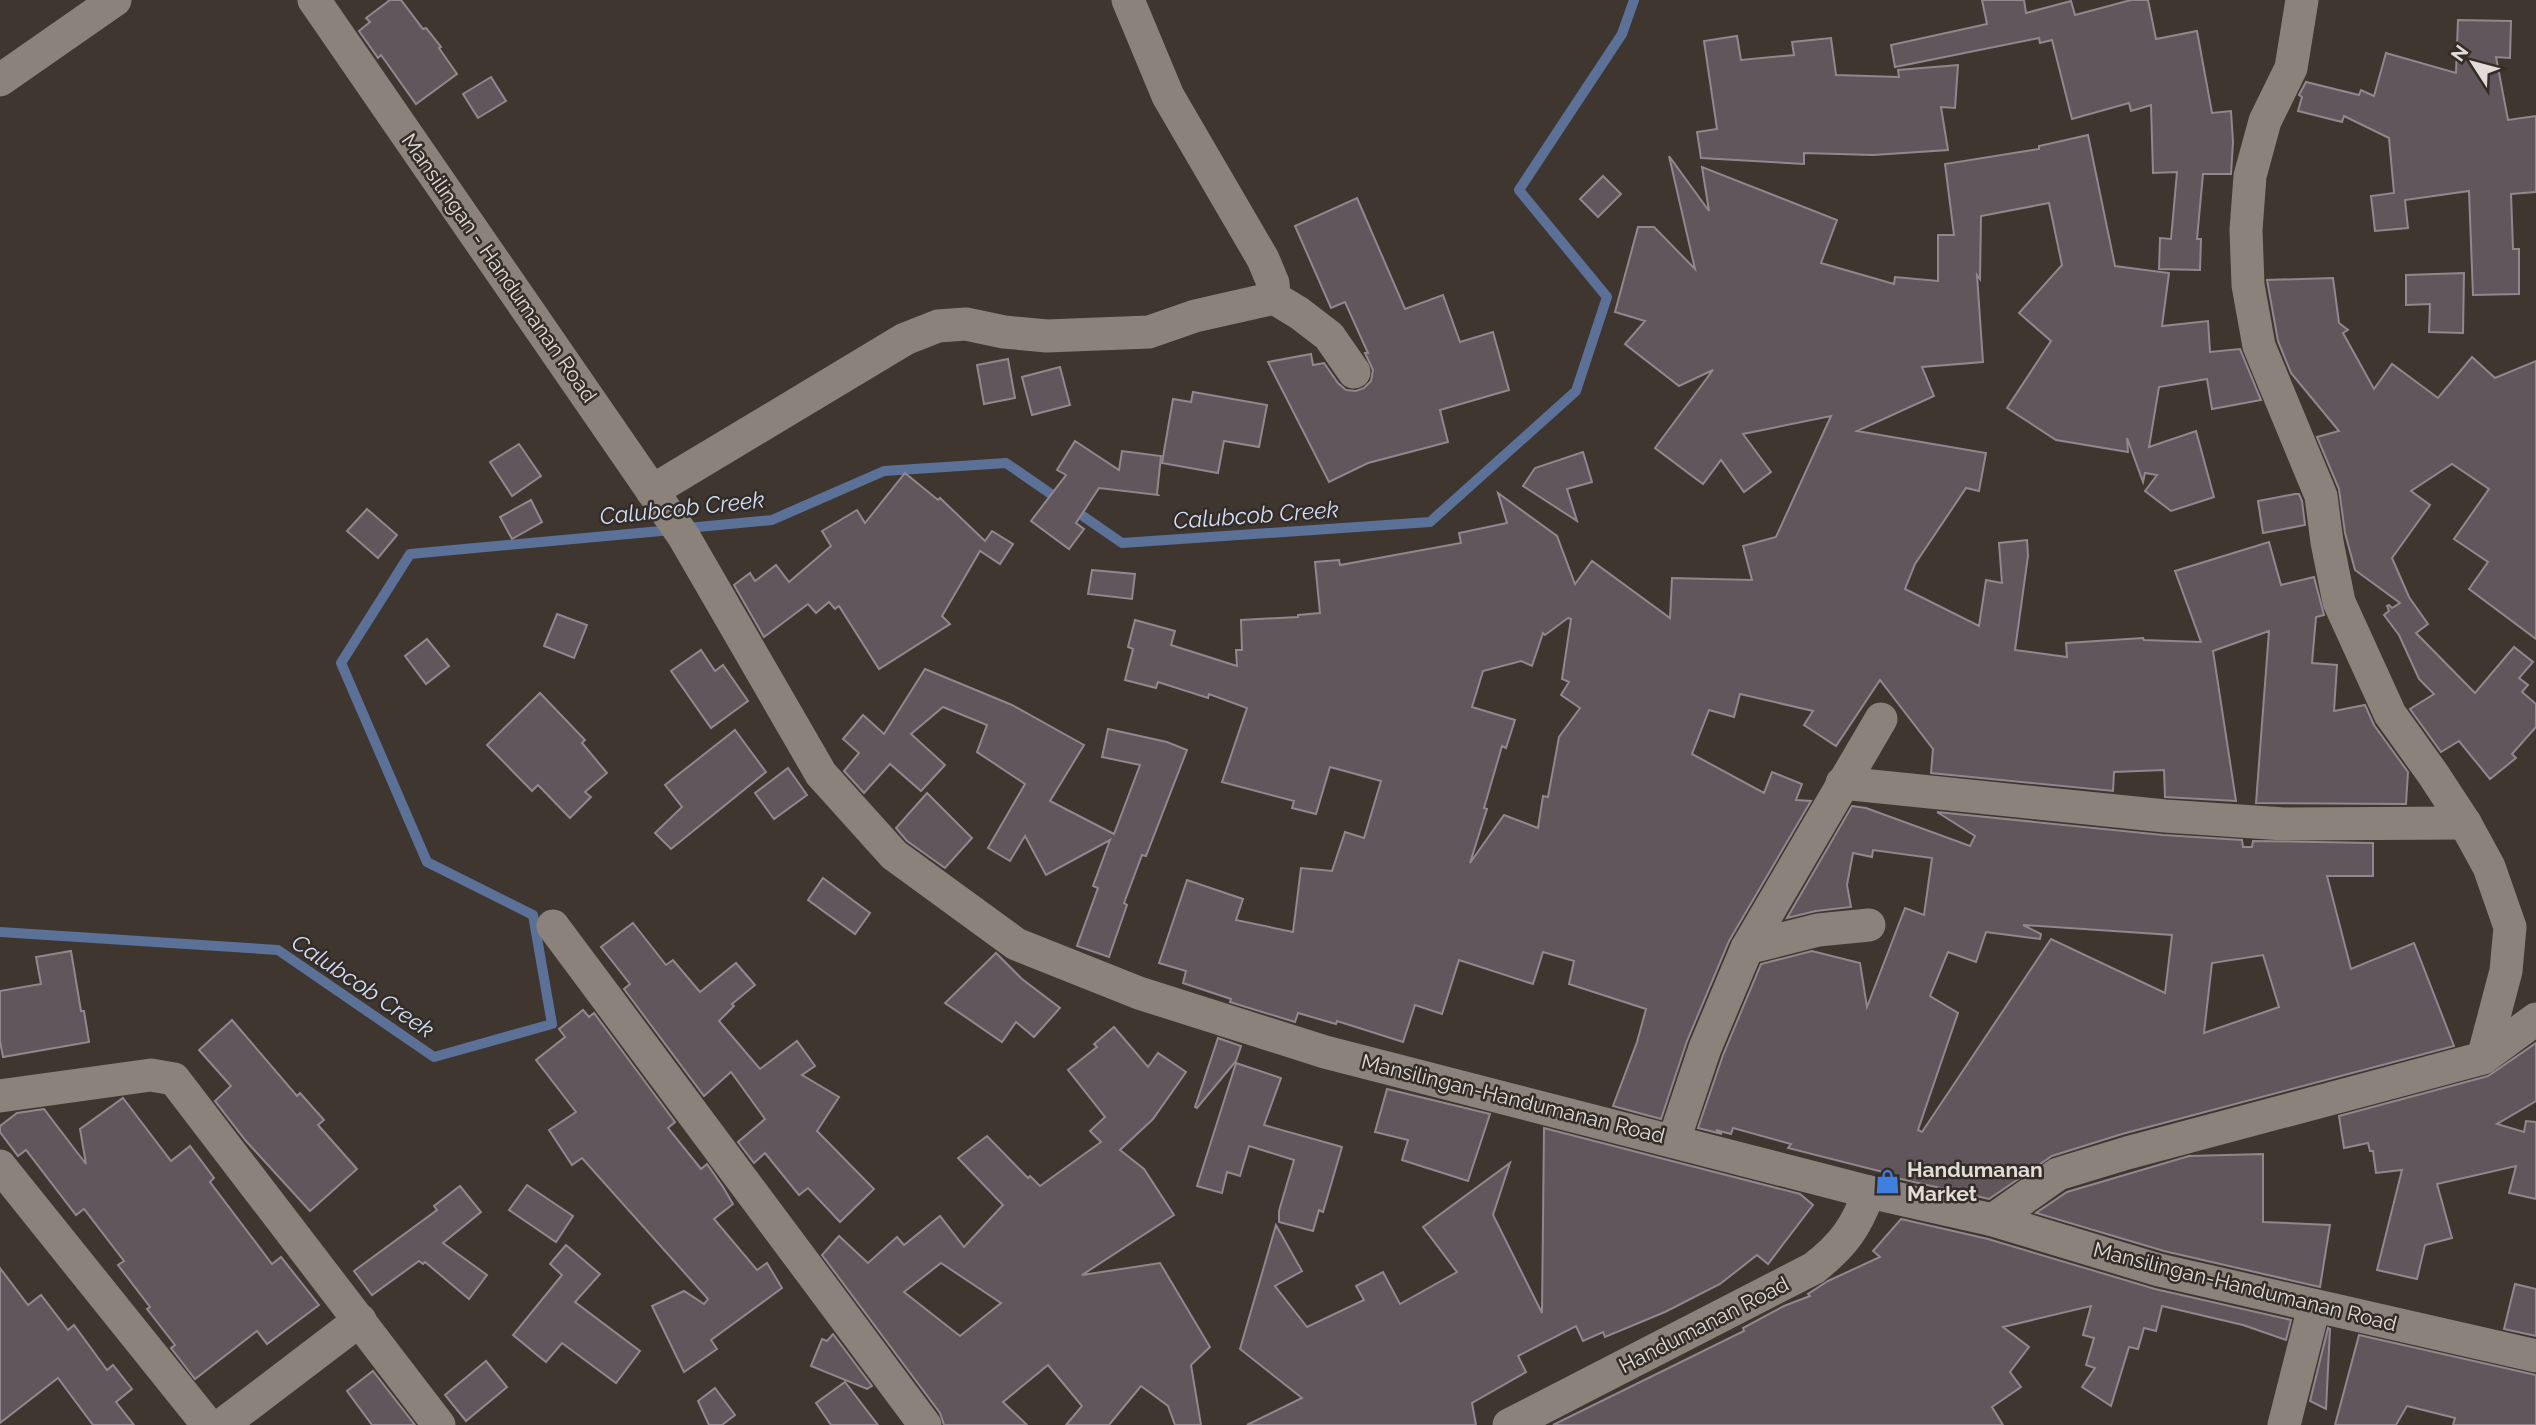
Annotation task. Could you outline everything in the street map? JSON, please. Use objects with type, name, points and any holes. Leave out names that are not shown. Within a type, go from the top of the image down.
[{"type":"street","points":[[0,80],[115,0]]},
{"type":"street","points":[[1128,0],[1168,96],[1264,259],[1273,283],[1274,298]]},
{"type":"street","points":[[2302,0],[2291,68],[2265,121],[2250,176],[2246,230],[2248,285],[2259,346],[2320,496],[2339,602],[2390,714],[2465,823],[2488,867],[2510,927],[2506,971],[2483,1058]]},
{"type":"street","name":"Mansilingan - Handumanan Road","points":[[324,4],[684,537]]},
{"type":"street","points":[[654,494],[905,339],[938,326],[966,324],[1004,332],[1047,336],[1149,332],[1195,316],[1274,298],[1329,336],[1354,372]]},
{"type":"street","name":"Mansilingan-Handumanan Road","points":[[684,537],[821,774],[894,855],[1016,944],[1139,993],[1325,1052],[1869,1192],[1993,1220],[2158,1270],[2536,1356]]},
{"type":"street","points":[[1674,1140],[1705,1048],[1747,948],[1881,719]]},
{"type":"street","points":[[1842,783],[2165,816],[2284,824],[2465,823]]},
{"type":"street","points":[[1747,948],[1818,930],[1869,925]]},
{"type":"street","points":[[553,926],[925,1425]]},
{"type":"street","points":[[1993,1220],[2058,1174],[2081,1165],[2483,1058],[2536,1019]]},
{"type":"street","points":[[0,1096],[151,1075],[174,1079],[439,1425]]},
{"type":"street","points":[[0,1166],[208,1425]]},
{"type":"street","name":"Handumanan Road","points":[[1509,1425],[1814,1268],[1849,1237],[1869,1192]]},
{"type":"street","points":[[2284,1425],[2314,1307]]},
{"type":"street","points":[[222,1425],[360,1320]]},
{"type":"building","points":[[390,0],[401,0],[441,47],[439,48],[457,74],[416,104],[381,55],[378,58],[359,31],[370,22],[366,18]]},
{"type":"building","points":[[1982,0],[2024,0],[2026,13],[2071,1],[2075,15],[2131,0],[2148,0],[2156,39],[2197,31],[2212,113],[2231,111],[2233,142],[2231,174],[2203,174],[2197,239],[2201,239],[2200,270],[2159,269],[2160,238],[2171,239],[2177,172],[2153,173],[2151,105],[2131,111],[2129,103],[2072,119],[2052,40],[2040,43],[2039,38],[1895,67],[1891,45],[1987,24]]},
{"type":"building","points":[[2458,20],[2511,21],[2510,58],[2496,57],[2508,120],[2536,116],[2536,192],[2511,194],[2513,249],[2519,249],[2519,294],[2473,295],[2469,191],[2405,200],[2408,228],[2375,231],[2371,196],[2394,193],[2389,138],[2344,116],[2342,122],[2298,111],[2302,97],[2299,95],[2306,82],[2359,95],[2361,90],[2374,96],[2386,53],[2456,73]]},
{"type":"building","points":[[1737,36],[1741,60],[1794,55],[1792,42],[1831,38],[1836,75],[1899,77],[1898,70],[1958,65],[1955,108],[1941,107],[1948,150],[1873,155],[1804,153],[1804,164],[1701,158],[1697,132],[1717,129],[1704,41]]},
{"type":"building","points":[[491,77],[506,101],[478,118],[463,94]]},
{"type":"building","points":[[2088,135],[2115,266],[2169,273],[2162,326],[2208,321],[2210,352],[2240,349],[2261,400],[2212,409],[2207,379],[2159,387],[2149,447],[2196,431],[2214,497],[2171,511],[2145,491],[2157,475],[2145,473],[2143,482],[2127,438],[2128,452],[2056,440],[2007,408],[2051,341],[2019,313],[2062,265],[2049,203],[1981,216],[1980,279],[1977,275],[1983,362],[1922,367],[1934,396],[1857,431],[1986,453],[1979,491],[1966,488],[1915,564],[1905,589],[1979,626],[1986,580],[2002,583],[1999,543],[2027,540],[2028,556],[2015,650],[2067,657],[2066,643],[2143,638],[2201,642],[2175,571],[2269,542],[2281,585],[2314,577],[2324,615],[2316,617],[2312,663],[2337,665],[2334,711],[2365,705],[2374,725],[2408,772],[2406,804],[2256,803],[2269,631],[2213,651],[2236,801],[2165,797],[2164,770],[2114,772],[2113,791],[1931,773],[1933,749],[1880,680],[1836,746],[1804,725],[1813,711],[1740,694],[1734,717],[1709,710],[1692,754],[1764,793],[1772,772],[1802,784],[1796,800],[1811,801],[1729,941],[1687,1041],[1661,1119],[1613,1106],[1637,1042],[1646,1009],[1569,984],[1574,961],[1543,952],[1533,984],[1459,960],[1442,1014],[1415,1005],[1403,1042],[1337,1021],[1336,1024],[1298,1013],[1295,1022],[1230,1002],[1231,999],[1183,983],[1186,971],[1159,963],[1187,880],[1243,899],[1236,920],[1293,932],[1301,868],[1332,871],[1345,832],[1364,838],[1381,781],[1330,767],[1316,814],[1292,808],[1294,801],[1222,782],[1247,708],[1209,694],[1208,698],[1158,682],[1156,688],[1125,680],[1133,649],[1128,647],[1135,620],[1175,631],[1171,645],[1237,666],[1236,650],[1242,650],[1241,620],[1320,613],[1315,562],[1339,560],[1340,565],[1461,543],[1459,533],[1507,523],[1498,493],[1557,536],[1575,584],[1592,561],[1670,618],[1672,578],[1752,580],[1743,546],[1776,537],[1831,416],[1743,434],[1771,472],[1744,492],[1721,460],[1703,484],[1655,448],[1713,370],[1679,386],[1625,344],[1645,321],[1615,312],[1638,227],[1654,227],[1695,269],[1669,156],[1709,211],[1702,167],[1837,220],[1821,263],[1894,284],[1895,277],[1938,281],[1938,235],[1954,235],[1945,164],[2039,149],[2039,146]],"holes":[[[1568,618],[1571,619],[1562,679],[1569,682],[1561,695],[1580,708],[1559,737],[1548,797],[1543,796],[1538,828],[1504,815],[1470,863],[1487,809],[1484,808],[1502,746],[1506,748],[1515,720],[1472,707],[1483,671],[1521,661],[1532,666],[1543,633],[1545,635]]]},
{"type":"building","points":[[1603,176],[1621,194],[1598,217],[1580,199]]},
{"type":"building","points":[[1357,198],[1405,309],[1443,295],[1460,342],[1493,332],[1509,390],[1440,410],[1448,442],[1368,463],[1329,482],[1268,362],[1311,354],[1313,365],[1324,363],[1346,390],[1356,391],[1371,381],[1373,370],[1365,353],[1368,353],[1345,302],[1331,308],[1295,226]]},
{"type":"building","points":[[2464,273],[2463,333],[2429,332],[2430,304],[2406,305],[2406,275]]},
{"type":"building","points":[[2333,278],[2339,323],[2348,330],[2343,333],[2374,389],[2392,364],[2438,398],[2472,357],[2495,378],[2536,361],[2536,639],[2469,589],[2488,562],[2454,539],[2489,489],[2452,464],[2411,491],[2430,505],[2392,558],[2409,597],[2428,624],[2416,633],[2475,693],[2514,647],[2533,662],[2519,678],[2528,685],[2522,692],[2536,704],[2536,727],[2512,754],[2516,758],[2490,779],[2459,741],[2441,752],[2410,709],[2434,694],[2419,679],[2399,635],[2384,615],[2389,611],[2387,606],[2392,608],[2400,603],[2355,570],[2345,533],[2339,489],[2317,437],[2339,431],[2291,373],[2278,341],[2267,280]]},
{"type":"building","points":[[1008,359],[1015,398],[984,404],[977,365]]},
{"type":"building","points":[[1060,367],[1070,405],[1032,415],[1022,377]]},
{"type":"building","points":[[1193,392],[1267,405],[1259,447],[1224,441],[1218,473],[1162,463],[1173,399],[1191,402]]},
{"type":"building","points":[[1075,441],[1119,470],[1122,451],[1161,456],[1158,495],[1099,488],[1076,523],[1084,529],[1069,549],[1031,521],[1066,475],[1057,470]]},
{"type":"building","points":[[519,444],[541,476],[512,496],[490,462]]},
{"type":"building","points":[[1583,452],[1592,482],[1567,489],[1577,521],[1523,486],[1535,468]]},
{"type":"building","points":[[905,473],[938,500],[940,498],[985,541],[992,531],[1013,544],[1000,564],[980,551],[942,616],[950,624],[879,669],[839,606],[835,609],[829,602],[816,613],[808,604],[764,637],[734,585],[750,573],[755,581],[776,565],[789,582],[831,546],[822,531],[857,510],[865,523]]},
{"type":"building","points":[[2299,494],[2302,501],[2305,525],[2263,533],[2258,501]]},
{"type":"building","points":[[531,500],[542,522],[512,539],[500,517]]},
{"type":"building","points":[[367,509],[397,535],[378,558],[347,531]]},
{"type":"building","points":[[1092,570],[1135,574],[1132,599],[1088,594]]},
{"type":"building","points":[[557,614],[587,625],[574,658],[544,646]]},
{"type":"building","points":[[427,639],[449,666],[426,684],[405,656]]},
{"type":"building","points":[[701,650],[715,671],[723,665],[748,701],[711,728],[671,671]]},
{"type":"building","points":[[925,669],[1012,705],[1084,745],[1050,801],[1114,834],[1140,765],[1102,757],[1108,729],[1167,742],[1187,750],[1146,856],[1142,855],[1124,903],[1127,905],[1109,957],[1077,946],[1098,888],[1093,886],[1110,840],[1046,875],[1025,836],[1010,861],[988,848],[1025,784],[977,752],[987,725],[943,707],[911,734],[945,765],[921,791],[890,764],[864,793],[844,771],[859,753],[843,739],[863,715],[884,734]]},
{"type":"building","points":[[540,693],[585,740],[582,743],[607,773],[585,792],[591,797],[570,818],[538,785],[532,791],[487,745]]},
{"type":"building","points":[[735,730],[766,772],[671,849],[655,833],[682,807],[665,785]]},
{"type":"building","points":[[788,768],[807,795],[774,819],[755,793]]},
{"type":"building","points":[[927,793],[972,838],[945,868],[907,841],[896,828]]},
{"type":"building","points":[[1852,806],[1866,808],[1970,846],[1975,836],[1937,812],[2163,835],[2242,840],[2243,847],[2252,847],[2253,841],[2373,843],[2373,876],[2327,876],[2351,969],[2414,943],[2454,1046],[2122,1134],[2052,1156],[1989,1199],[1883,1175],[1883,1172],[1788,1148],[1791,1144],[1733,1128],[1731,1134],[1716,1130],[1722,1134],[1698,1128],[1723,1055],[1761,964],[1812,951],[1860,963],[1867,1007],[1905,908],[1924,915],[1932,858],[1873,850],[1872,857],[1853,853],[1847,885],[1851,907],[1787,918]],"holes":[[[2023,925],[2172,935],[2165,993],[2051,939],[1922,1132],[1918,1130],[1958,1013],[1930,996],[1948,952],[1976,962],[1986,932],[2040,939],[2041,934]],[[2263,955],[2279,1007],[2204,1033],[2212,963]]]},
{"type":"building","points":[[823,878],[870,913],[855,934],[808,900]]},
{"type":"building","points":[[633,923],[666,965],[673,960],[700,992],[736,963],[755,985],[732,1004],[734,1006],[719,1021],[760,1069],[797,1041],[815,1066],[802,1075],[839,1097],[817,1131],[874,1189],[840,1222],[808,1188],[799,1195],[765,1153],[754,1163],[738,1142],[765,1119],[731,1072],[704,1096],[624,989],[630,984],[601,947]]},
{"type":"building","points":[[71,951],[89,1042],[3,1057],[0,1041],[0,991],[41,984],[36,957]]},
{"type":"building","points":[[996,953],[1022,979],[1060,1008],[1034,1037],[1016,1022],[1002,1042],[945,1003]]},
{"type":"building","points":[[583,1010],[589,1017],[594,1013],[675,1122],[668,1128],[701,1169],[707,1164],[723,1187],[733,1204],[714,1219],[757,1270],[767,1263],[782,1288],[711,1340],[717,1349],[684,1372],[652,1306],[684,1291],[704,1304],[708,1299],[582,1158],[572,1165],[549,1130],[576,1112],[536,1060],[565,1037],[559,1029]]},
{"type":"building","points":[[232,1020],[297,1096],[300,1093],[324,1120],[318,1125],[357,1169],[310,1211],[246,1141],[215,1101],[231,1086],[199,1050]]},
{"type":"building","points":[[1114,1027],[1148,1067],[1158,1053],[1186,1072],[1153,1119],[1120,1150],[1144,1169],[1174,1215],[1082,1275],[1160,1263],[1210,1347],[1191,1365],[1201,1425],[1175,1425],[1168,1406],[1141,1386],[1109,1425],[1066,1425],[1082,1406],[1048,1365],[1003,1402],[1027,1425],[944,1425],[940,1413],[822,1255],[839,1236],[868,1263],[897,1237],[904,1245],[940,1216],[964,1247],[1003,1205],[958,1158],[987,1136],[1028,1178],[1030,1176],[1040,1186],[1101,1142],[1090,1131],[1105,1117],[1068,1070],[1097,1047],[1094,1044]],"holes":[[[941,1263],[1001,1303],[960,1336],[904,1292]]]},
{"type":"building","points":[[1218,1038],[1241,1046],[1236,1061],[1197,1108],[1195,1107]]},
{"type":"building","points":[[2536,1043],[2536,1101],[2497,1124],[2524,1132],[2526,1121],[2536,1122],[2536,1199],[2509,1193],[2516,1166],[2437,1184],[2452,1238],[2425,1245],[2417,1279],[2377,1270],[2402,1170],[2376,1173],[2373,1151],[2370,1151],[2368,1143],[2344,1148],[2339,1116],[2488,1076]]},
{"type":"building","points":[[1236,1063],[1281,1078],[1264,1125],[1342,1147],[1323,1212],[1319,1210],[1313,1231],[1279,1222],[1279,1211],[1294,1160],[1249,1146],[1240,1176],[1227,1172],[1222,1193],[1197,1186]]},
{"type":"building","points":[[1387,1089],[1490,1114],[1468,1181],[1402,1160],[1408,1140],[1375,1132]]},
{"type":"building","points":[[123,1098],[171,1161],[190,1146],[214,1178],[210,1182],[272,1264],[281,1257],[319,1305],[267,1344],[257,1331],[195,1379],[171,1348],[175,1345],[147,1309],[150,1307],[118,1265],[124,1261],[84,1209],[76,1215],[26,1150],[18,1156],[0,1132],[0,1126],[17,1113],[44,1109],[86,1164],[80,1129]]},
{"type":"building","points":[[1544,1128],[1800,1194],[1813,1205],[1768,1264],[1757,1255],[1720,1284],[1665,1312],[1605,1337],[1603,1332],[1583,1341],[1576,1326],[1518,1356],[1526,1372],[1472,1403],[1476,1425],[1247,1425],[1302,1398],[1240,1349],[1276,1225],[1302,1271],[1275,1286],[1307,1327],[1364,1300],[1356,1286],[1383,1272],[1400,1304],[1457,1272],[1423,1227],[1510,1163],[1493,1215],[1542,1313]]},
{"type":"building","points":[[2263,1154],[2263,1222],[2330,1225],[2320,1287],[2164,1251],[2036,1213],[2067,1192],[2189,1156]]},
{"type":"building","points":[[527,1185],[573,1216],[556,1242],[509,1210]]},
{"type":"building","points":[[460,1186],[481,1212],[443,1243],[487,1275],[469,1299],[425,1262],[423,1264],[419,1261],[372,1295],[354,1271],[437,1210],[434,1206]]},
{"type":"building","points":[[1901,1219],[1988,1239],[2155,1289],[2291,1320],[2286,1340],[2243,1325],[2162,1306],[2156,1331],[2144,1328],[2138,1349],[2129,1347],[2111,1406],[2082,1387],[2095,1368],[2086,1365],[2094,1338],[2083,1335],[2091,1306],[2003,1327],[2029,1347],[2010,1372],[2021,1387],[1992,1407],[2003,1425],[1553,1425],[1744,1331],[1743,1328],[1784,1306],[1810,1296],[1808,1294],[1828,1281],[1880,1257],[1873,1251]]},
{"type":"building","points":[[566,1245],[600,1274],[575,1302],[640,1351],[616,1383],[562,1343],[546,1362],[513,1335],[562,1275],[550,1264]]},
{"type":"building","points":[[0,1268],[28,1305],[41,1295],[68,1330],[74,1325],[107,1370],[113,1365],[132,1389],[116,1402],[134,1425],[93,1425],[58,1378],[0,1423]]},
{"type":"building","points":[[2515,1284],[2536,1289],[2536,1336],[2504,1329]]},
{"type":"building","points":[[2328,1328],[2330,1329],[2326,1409],[2310,1401]]},
{"type":"building","points":[[833,1334],[872,1386],[867,1389],[811,1366],[822,1339],[827,1341]]},
{"type":"building","points":[[2359,1335],[2536,1375],[2536,1425],[2453,1425],[2455,1418],[2407,1406],[2396,1425],[2335,1425]]},
{"type":"building","points":[[486,1361],[507,1387],[466,1421],[445,1395]]},
{"type":"building","points":[[373,1371],[415,1425],[372,1425],[347,1391]]},
{"type":"building","points":[[845,1382],[878,1425],[831,1425],[816,1403]]},
{"type":"building","points":[[715,1388],[735,1415],[722,1425],[709,1425],[698,1401]]},
{"type":"waterway","name":"Calubcob Creek","points":[[687,528],[772,520],[884,471],[1006,463],[1122,543],[1430,522],[1576,391],[1607,297],[1519,190],[1622,34],[1634,0]]},
{"type":"waterway","name":"Calubcob Creek","points":[[0,932],[278,950],[434,1057],[552,1024],[533,915],[427,862],[341,663],[410,554],[672,530]]},
{"type":"place","name":"Handumanan Market","points":[[1887,1182]]}]
